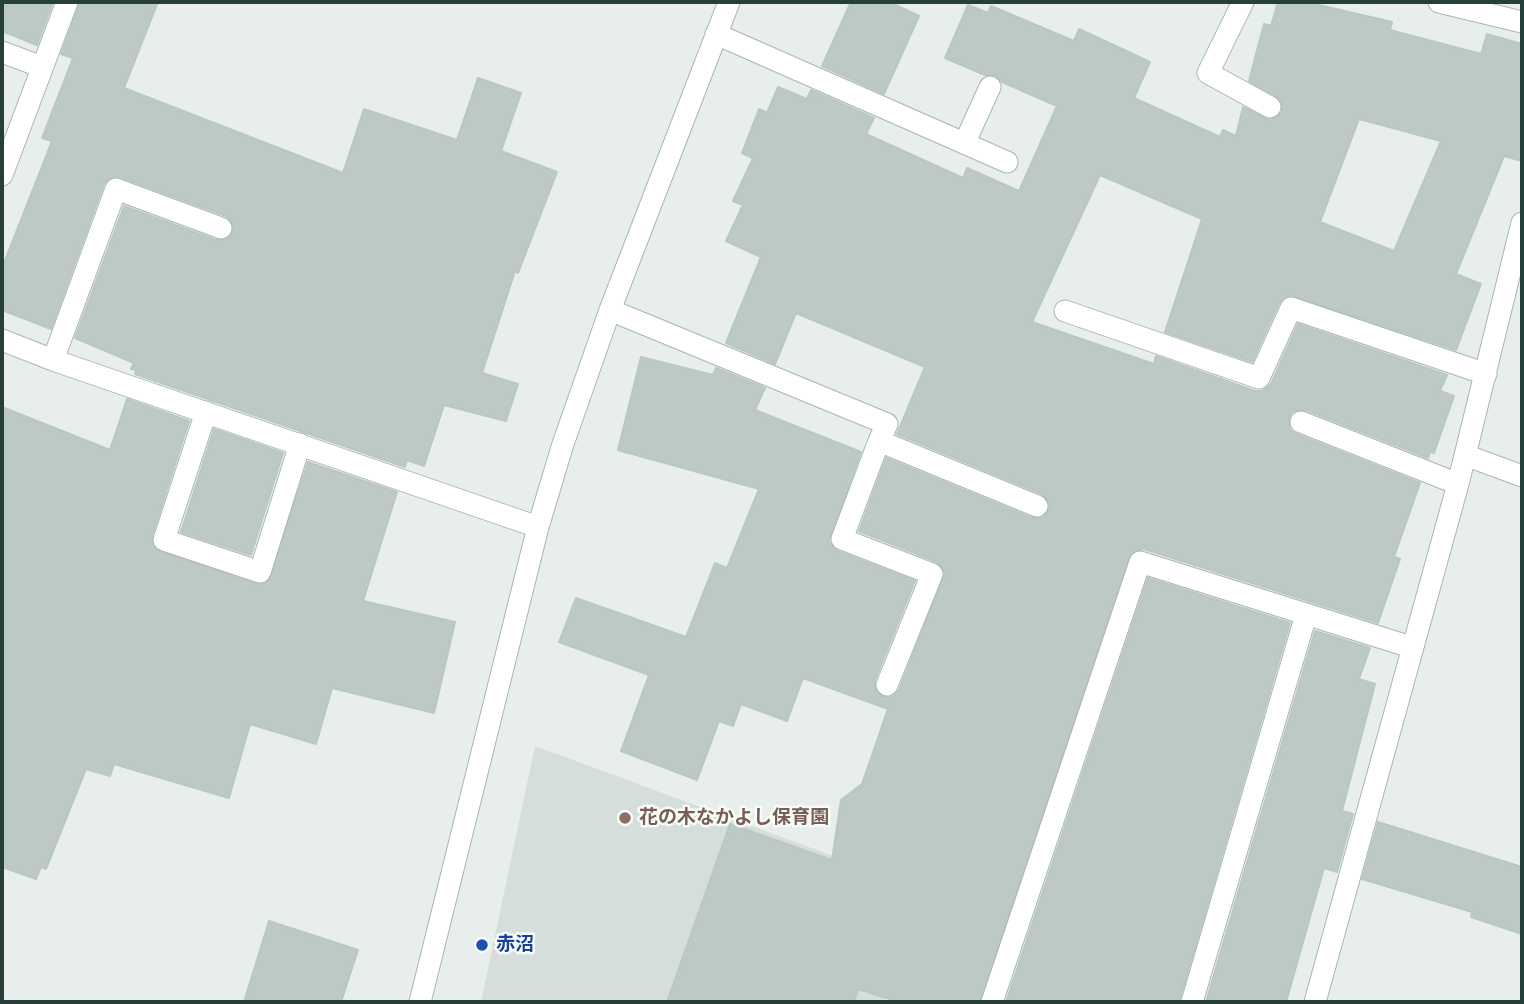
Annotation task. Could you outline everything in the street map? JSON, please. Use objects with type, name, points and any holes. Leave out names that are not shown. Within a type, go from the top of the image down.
[{"type":"street","points":[[2,175],[67,2]]},
{"type":"street","points":[[420,1002],[538,527],[610,310],[729,2]]},
{"type":"street","points":[[1242,2],[1208,73],[1270,107]]},
{"type":"street","points":[[1439,2],[1522,22]]},
{"type":"street","points":[[716,34],[1007,162]]},
{"type":"street","points":[[2,52],[42,67]]},
{"type":"street","points":[[965,142],[990,87]]},
{"type":"street","points":[[53,360],[116,189],[221,228]]},
{"type":"street","points":[[1315,1002],[1458,484],[1522,223]]},
{"type":"street","points":[[1065,311],[1259,378],[1291,308],[1486,374]]},
{"type":"street","points":[[610,310],[887,424],[842,539],[932,574],[887,685]]},
{"type":"street","points":[[2,340],[538,527]]},
{"type":"street","points":[[206,412],[164,540],[260,572],[300,444]]},
{"type":"street","points":[[1301,422],[1458,484]]},
{"type":"street","points":[[879,441],[1037,506]]},
{"type":"street","points":[[1465,455],[1522,476]]},
{"type":"street","points":[[992,1002],[1140,562],[1411,648]]},
{"type":"street","points":[[1192,1002],[1307,615]]},
{"type":"shaded area","name":"花の木なかよし保育園","points":[[535,746],[925,890],[884,1002],[481,1002]]},
{"type":"building","points":[[2,2],[53,2],[37,45],[2,31]]},
{"type":"building","points":[[80,2],[158,2],[124,88],[343,173],[364,109],[457,140],[478,78],[521,93],[501,151],[557,172],[518,273],[515,271],[482,373],[518,384],[506,421],[444,405],[424,466],[407,460],[405,467],[135,374],[136,370],[131,369],[134,363],[75,338],[124,206],[216,240],[229,238],[233,232],[231,220],[226,216],[120,177],[108,179],[104,184],[51,329],[2,310],[2,268],[52,141],[42,138],[73,58],[61,54]]},
{"type":"building","points":[[851,2],[889,2],[919,16],[884,94],[822,66]]},
{"type":"building","points":[[1278,2],[1306,2],[1392,22],[1390,30],[1481,54],[1487,34],[1522,44],[1522,161],[1504,156],[1456,274],[1481,284],[1456,350],[1290,295],[1279,303],[1252,362],[1165,332],[1202,219],[1100,175],[1032,322],[1154,364],[1156,356],[1255,391],[1262,391],[1271,384],[1298,324],[1447,375],[1440,391],[1454,396],[1434,453],[1430,452],[1428,458],[1306,410],[1293,411],[1289,418],[1290,430],[1296,434],[1420,483],[1394,557],[1400,559],[1378,623],[1144,549],[1132,552],[979,1002],[899,1002],[858,989],[854,1002],[667,1002],[730,824],[832,860],[841,800],[862,784],[888,709],[803,678],[787,721],[741,704],[733,726],[719,721],[697,780],[621,751],[649,675],[559,642],[576,598],[686,637],[715,563],[727,568],[759,489],[618,450],[641,357],[713,375],[716,368],[765,388],[755,410],[861,452],[829,542],[837,551],[915,581],[875,680],[876,692],[883,697],[894,696],[899,690],[945,573],[937,562],[859,531],[886,458],[1032,518],[1044,517],[1050,505],[1042,494],[897,434],[925,367],[796,313],[775,364],[726,343],[761,257],[726,241],[743,205],[733,201],[753,158],[742,153],[759,109],[767,113],[778,87],[807,99],[811,90],[874,118],[866,134],[963,178],[967,168],[1019,191],[1057,106],[1002,82],[995,75],[985,75],[945,58],[968,5],[988,13],[991,6],[1074,41],[1079,29],[1150,62],[1134,98],[1220,137],[1223,130],[1236,136],[1243,107],[1270,120],[1282,113],[1281,100],[1249,81],[1264,24],[1271,26]],"holes":[[[1359,119],[1441,141],[1394,251],[1320,222]]]},
{"type":"building","points":[[127,399],[189,421],[152,536],[155,549],[256,584],[268,582],[308,462],[397,492],[363,601],[455,622],[434,713],[332,688],[316,744],[250,724],[229,798],[114,764],[110,776],[86,769],[46,869],[41,867],[36,879],[2,867],[2,407],[110,450]]},
{"type":"building","points":[[214,429],[283,453],[251,555],[181,532]]},
{"type":"building","points":[[1148,578],[1290,623],[1179,1002],[1006,1002]]},
{"type":"building","points":[[1315,631],[1370,648],[1359,679],[1375,684],[1342,811],[1353,814],[1337,872],[1324,868],[1286,1002],[1206,1002]]},
{"type":"building","points":[[1378,822],[1522,867],[1522,934],[1471,917],[1472,912],[1362,879]]},
{"type":"building","points":[[269,921],[358,950],[341,1002],[244,1002]]},
{"type":"place","name":"花の木なかよし保育園","points":[[625,818]]},
{"type":"place","name":"赤沼","points":[[482,945]]}]
